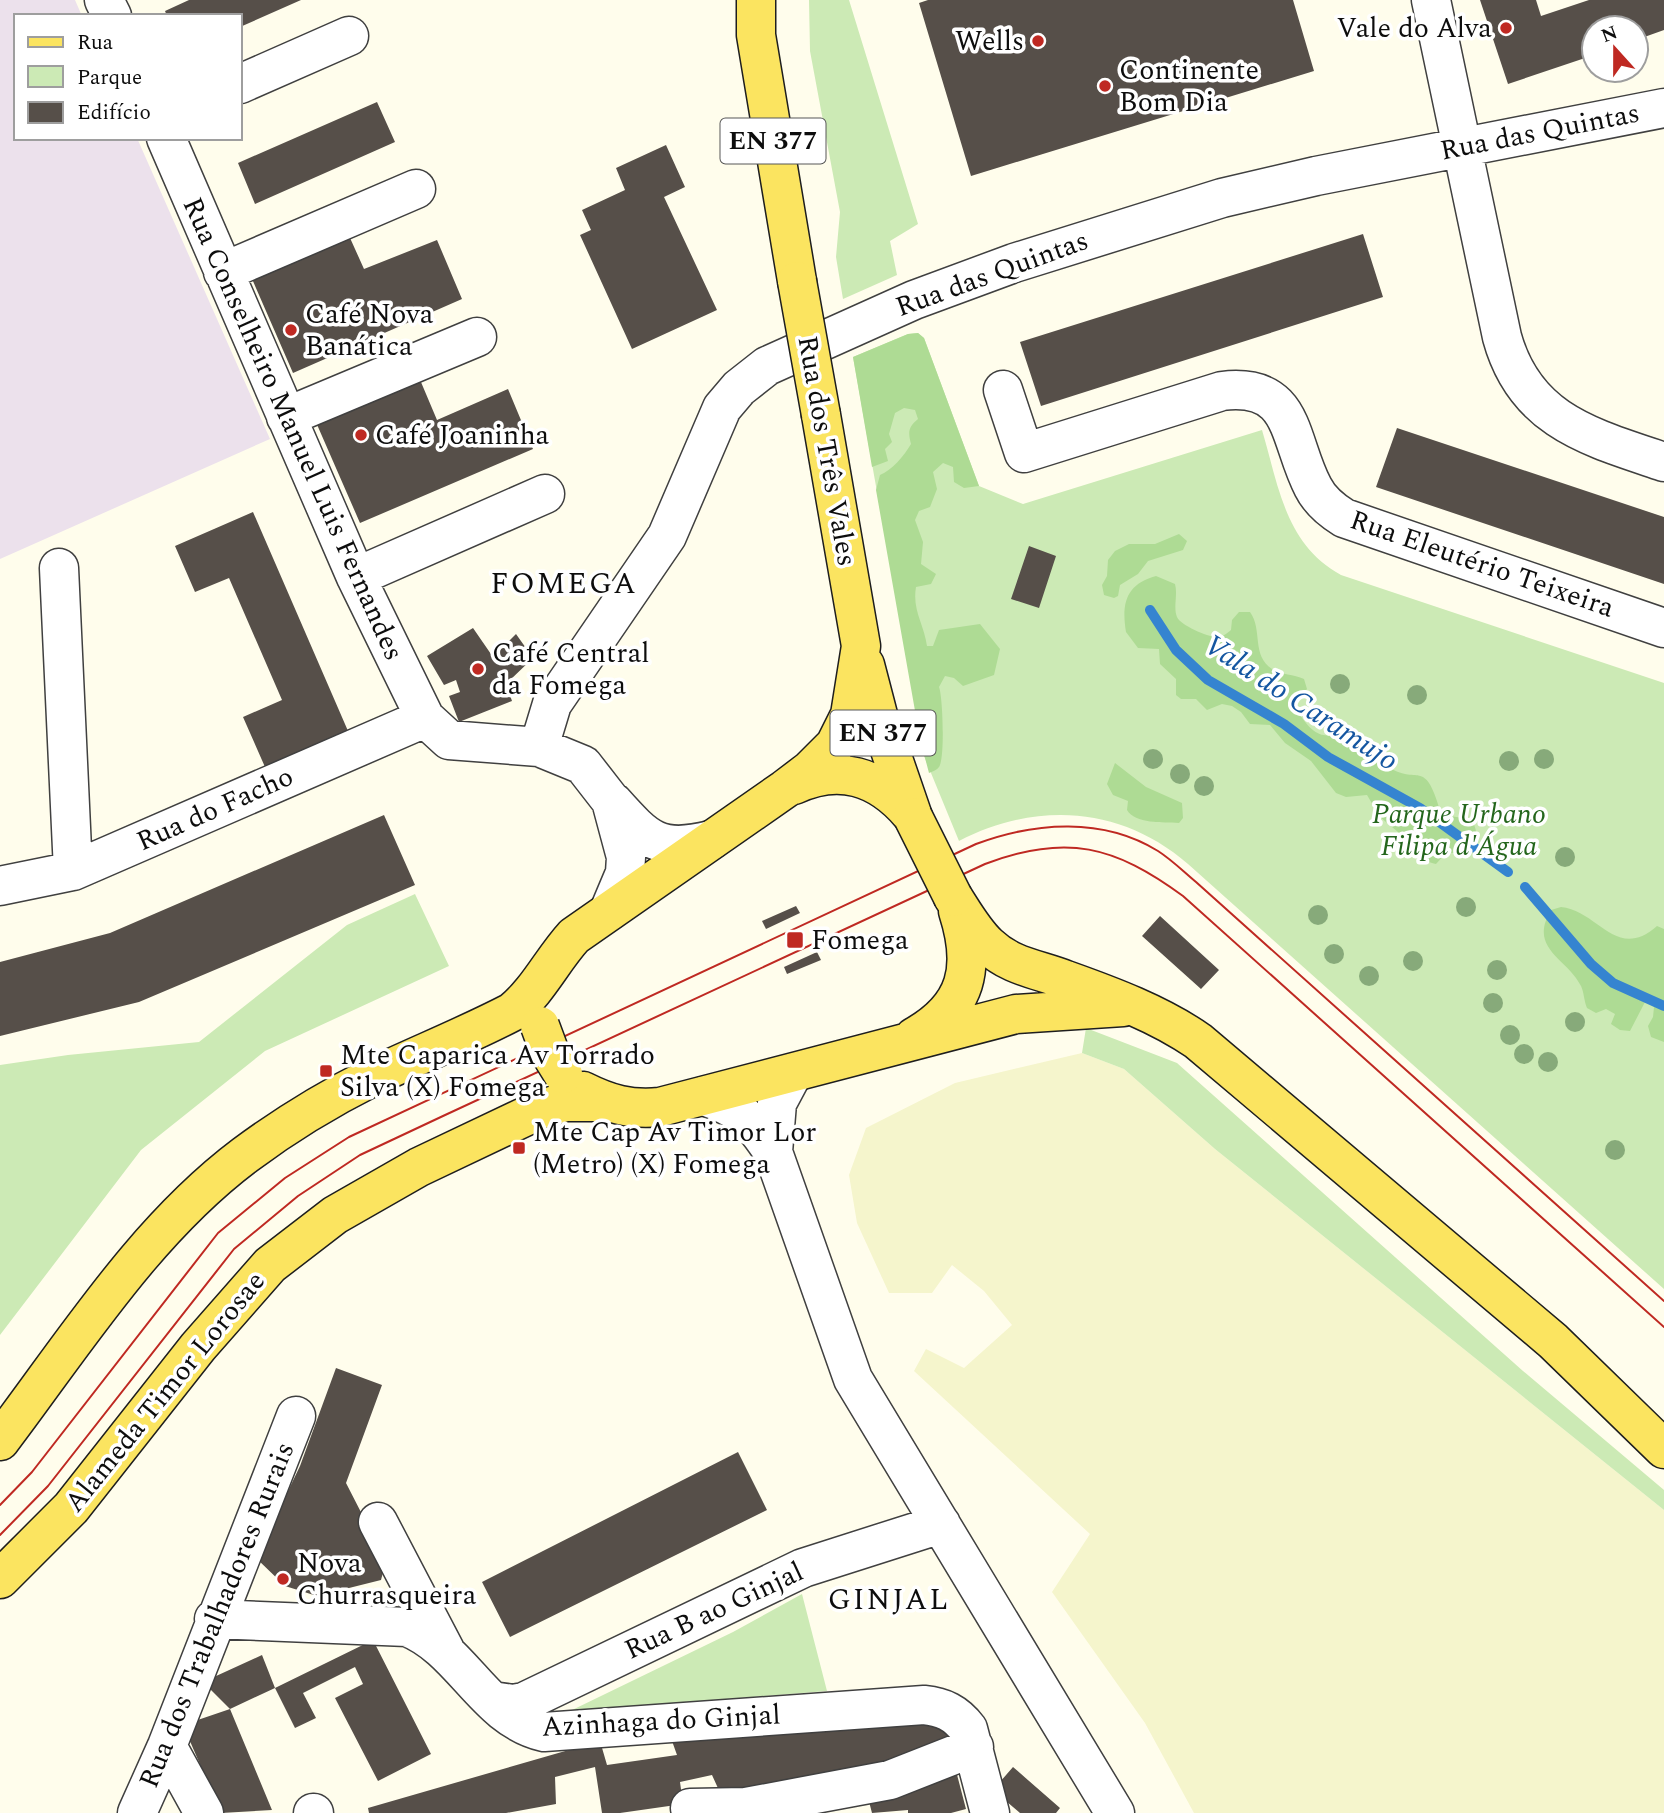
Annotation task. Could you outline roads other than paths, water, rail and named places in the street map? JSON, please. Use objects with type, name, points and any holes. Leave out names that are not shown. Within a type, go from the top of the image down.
[{"type":"main road","name":"Rua dos Três Vales","points":[[547,971],[574,936],[810,771],[835,745],[850,715],[861,646],[756,36],[756,0]]},
{"type":"main road","name":"EN 377","points":[[861,646],[878,715],[913,817]]},
{"type":"main road","points":[[785,789],[831,773],[850,774],[894,795],[913,817],[954,897],[975,930],[1005,958],[1020,967],[1065,979],[1176,1026],[1198,1041],[1553,1341],[1664,1448]]},
{"type":"main road","points":[[896,1046],[928,1029],[946,1014],[965,979],[965,933],[954,897]]},
{"type":"main road","points":[[547,971],[540,1026],[550,1053],[563,1074],[581,1090],[606,1102],[644,1109],[704,1096],[1016,1014],[1129,1006]]},
{"type":"main road","points":[[0,1440],[139,1257],[188,1203],[244,1156],[292,1123],[370,1078],[512,1012],[528,1000],[547,971]]},
{"type":"main road","name":"Alameda Timor Lorosae","points":[[0,1579],[71,1508],[224,1315],[280,1257],[335,1215],[419,1167],[508,1124],[565,1102],[606,1102]]},
{"type":"main road","points":[[1553,1341],[1664,1419]]},
{"type":"street","points":[[1431,0],[1508,358],[1524,388],[1551,414],[1569,426],[1664,462]]},
{"type":"street","points":[[242,83],[349,36]]},
{"type":"street","name":"Rua das Quintas","points":[[539,747],[552,704],[667,536],[722,408],[739,388],[767,366],[914,300],[1125,227],[1236,195],[1664,108]]},
{"type":"street","name":"Rua Conselheiro Manuel Luis Fernandes","points":[[167,140],[356,577],[425,718]]},
{"type":"street","points":[[223,272],[416,189]]},
{"type":"street","points":[[286,417],[477,337]]},
{"type":"street","name":"Rua Eleutério Teixeira","points":[[1003,390],[1024,453],[1222,391],[1243,389],[1253,392],[1280,407],[1293,426],[1313,487],[1330,509],[1344,518],[1664,628]]},
{"type":"street","points":[[356,577],[545,494]]},
{"type":"street","points":[[59,568],[74,871]]},
{"type":"street","points":[[425,718],[449,740],[539,747],[583,765],[611,801],[644,836],[660,844],[682,847],[712,839]]},
{"type":"street","name":"Rua do Facho","points":[[0,886],[74,871],[425,718]]},
{"type":"street","points":[[609,911],[625,873],[626,857],[611,801]]},
{"type":"street","points":[[773,1152],[777,1103],[793,1073]]},
{"type":"street","points":[[704,1096],[732,1105],[752,1120],[773,1152],[853,1380],[1115,1813]]},
{"type":"street","name":"Rua dos Trabalhadores Rurais","points":[[137,1813],[167,1746],[214,1619],[296,1416]]},
{"type":"street","points":[[378,1522],[445,1650]]},
{"type":"street","name":"Rua B ao Ginjal","points":[[492,1701],[513,1704],[524,1702],[803,1568],[941,1524]]},
{"type":"street","name":"Azinhaga do Ginjal","points":[[214,1619],[407,1627],[420,1632],[445,1650],[512,1721],[544,1732],[924,1705],[937,1707],[961,1719],[974,1747],[990,1813]]},
{"type":"street","points":[[167,1746],[204,1813]]},
{"type":"street","points":[[690,1808],[746,1807],[890,1780],[974,1747]]},
{"type":"waterway","name":"Vala do Caramujo","points":[[1150,610],[1176,650],[1208,680],[1284,724],[1328,757],[1420,808],[1508,872]]},
{"type":"waterway","name":"Vala do Caramujo","points":[[1525,887],[1591,964],[1613,983],[1664,1006]]},
{"type":"tram line","points":[[0,1505],[32,1472],[218,1233],[285,1178],[349,1137],[976,844],[1022,831],[1045,828],[1068,826],[1115,832],[1137,840],[1168,858],[1664,1301]]},
{"type":"tram line","points":[[0,1535],[48,1486],[234,1249],[298,1196],[360,1155],[985,864],[1014,854],[1041,849],[1065,847],[1112,856],[1135,866],[1183,896],[1664,1327]]},
{"type":"place","name":"Vale do Alva","points":[[1506,28]]},
{"type":"place","name":"Wells","points":[[1038,41]]},
{"type":"place","name":"Continente Bom Dia","points":[[1105,86]]},
{"type":"place","name":"Café Nova Banática","points":[[291,330]]},
{"type":"place","name":"Café Joaninha","points":[[361,435]]},
{"type":"place","name":"Café Central da Fomega","points":[[478,669]]},
{"type":"place","name":"Fomega","points":[[795,940]]},
{"type":"place","name":"Mte Caparica Av Torrado Silva (X) Fomega","points":[[326,1071]]},
{"type":"place","name":"Mte Cap Av Timor Lor (Metro) (X) Fomega","points":[[519,1148]]},
{"type":"place","name":"Nova Churrasqueira","points":[[283,1579]]},
{"type":"district","name":"FOMEGA","points":[[564,584]]},
{"type":"district","name":"GINJAL","points":[[889,1600]]},
{"type":"park label","name":"Parque Urbano Filipa d'Água","points":[[1459,830]]}]
